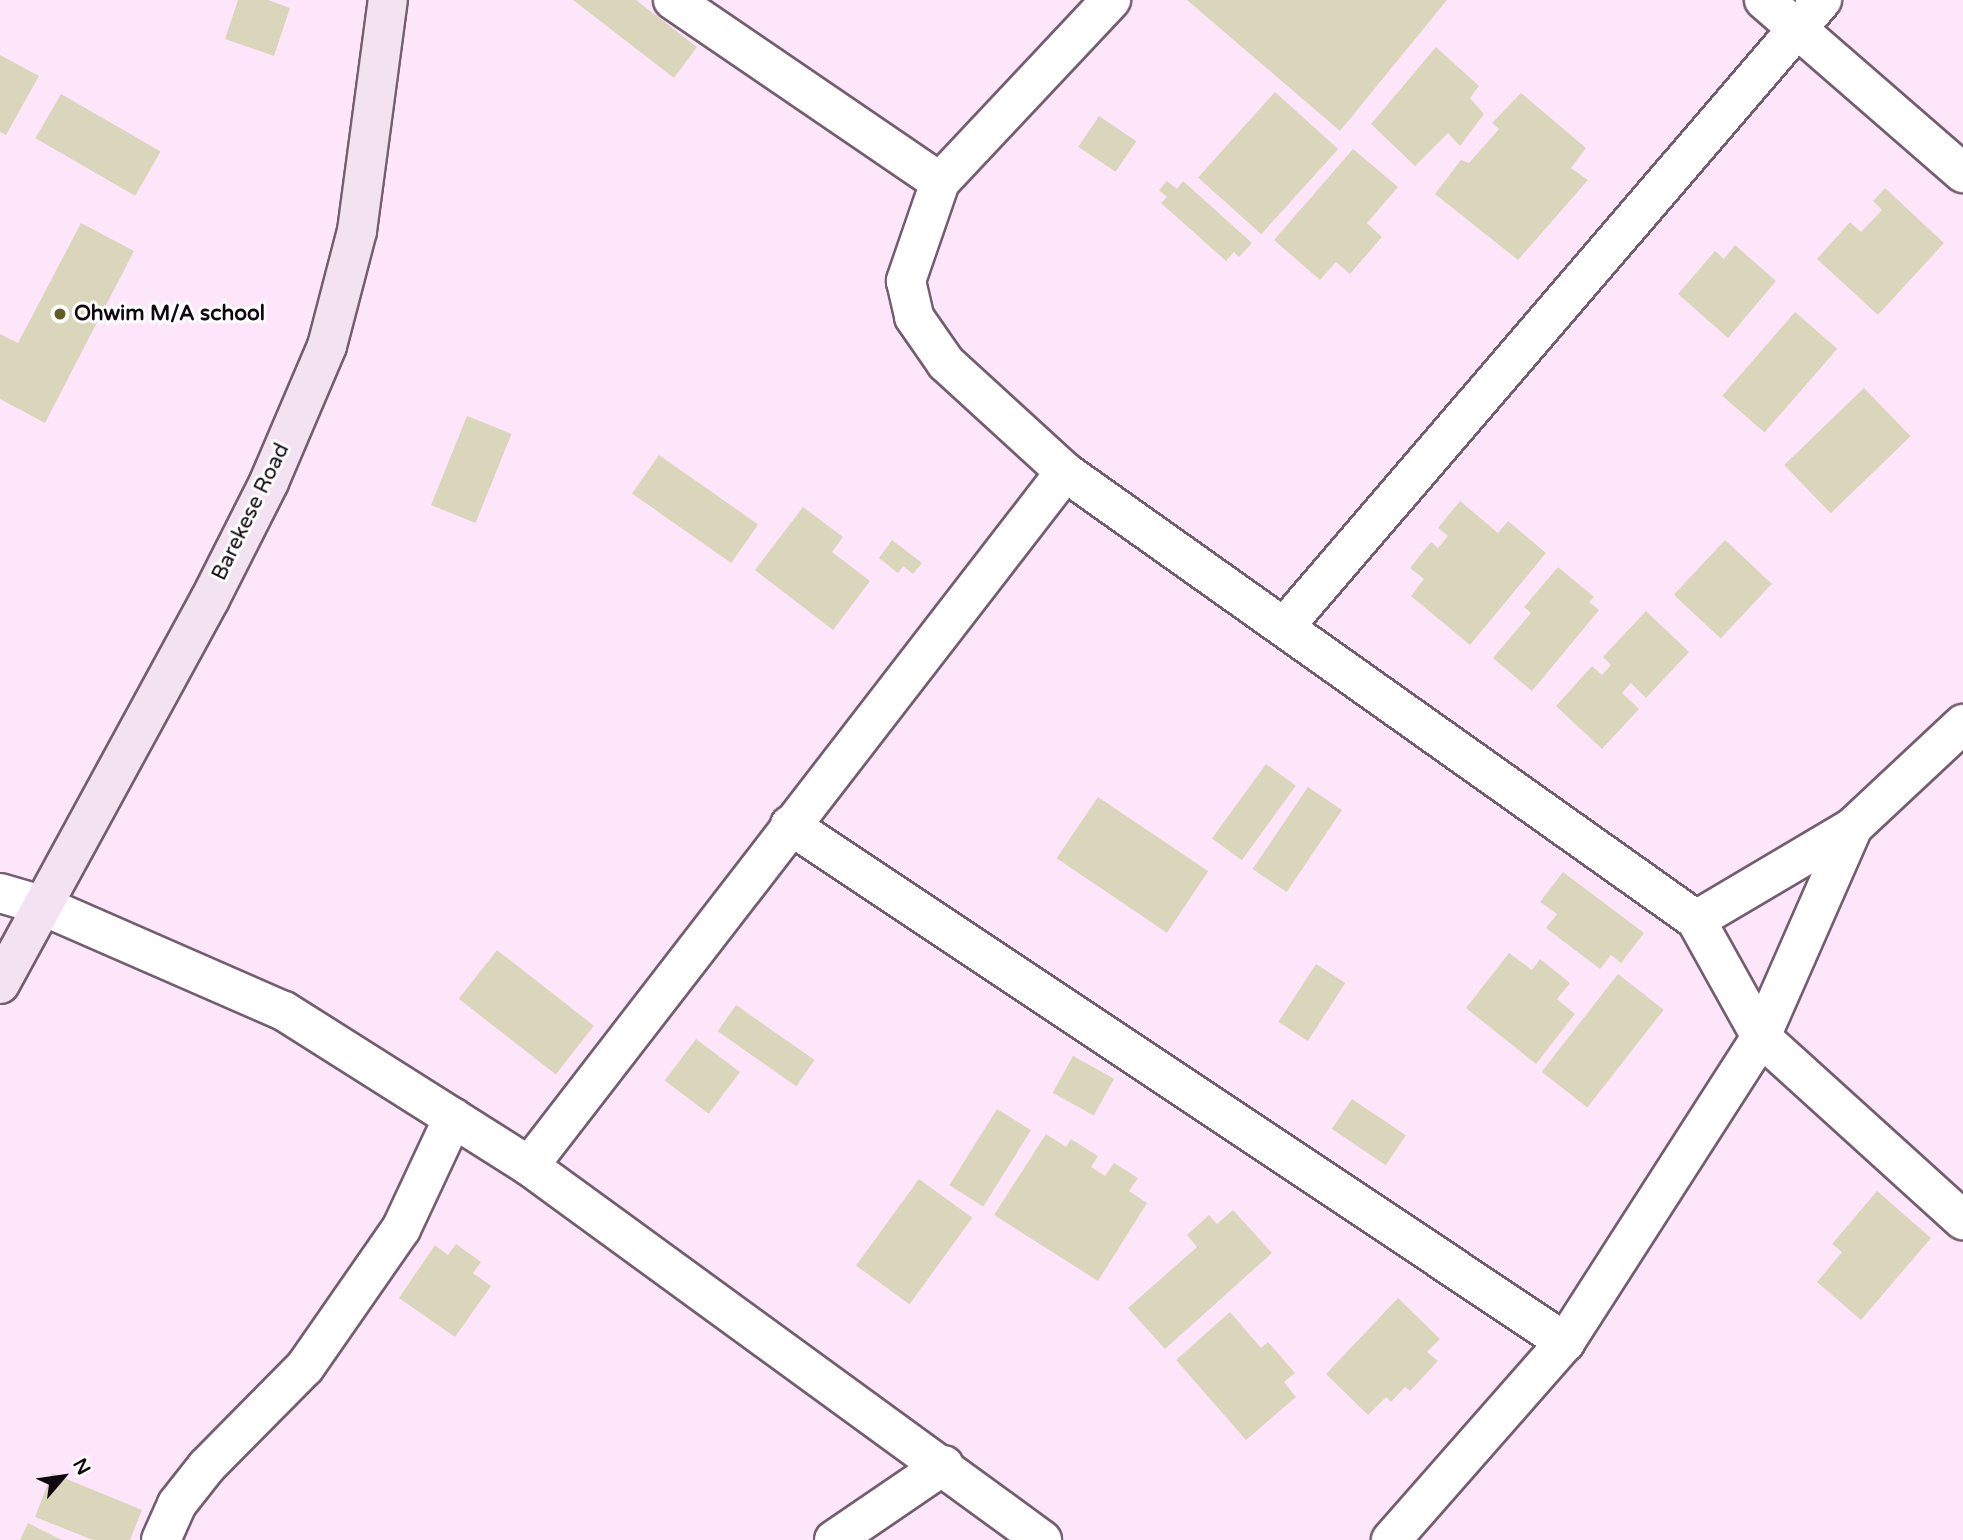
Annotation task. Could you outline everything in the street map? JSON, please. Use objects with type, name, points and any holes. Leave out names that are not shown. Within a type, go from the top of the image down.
[{"type":"main road","name":"Barekese Road","points":[[0,984],[210,599],[268,482],[327,346],[357,230],[388,0]]},
{"type":"street","points":[[673,0],[940,182]]},
{"type":"street","points":[[1111,0],[940,182],[906,281],[914,317],[946,363],[1065,472],[1696,920],[1761,1037],[1963,1220]]},
{"type":"street","points":[[1763,0],[1963,173]]},
{"type":"street","points":[[1284,626],[1822,0]]},
{"type":"street","points":[[529,1166],[1065,472]]},
{"type":"street","points":[[1696,920],[1853,827],[1963,724]]},
{"type":"street","points":[[790,825],[1565,1342]]},
{"type":"street","points":[[1391,1540],[1565,1342],[1761,1037],[1853,827]]},
{"type":"street","points":[[0,893],[41,905],[284,1011],[529,1166],[944,1465],[1042,1540]]},
{"type":"street","points":[[161,1540],[177,1504],[207,1466],[305,1367],[401,1229],[453,1118]]},
{"type":"street","points":[[834,1540],[944,1465]]},
{"type":"building","points":[[238,0],[268,0],[290,8],[274,56],[225,39]]},
{"type":"building","points":[[573,0],[636,0],[697,47],[674,78]]},
{"type":"building","points":[[1187,0],[1447,0],[1340,131]]},
{"type":"building","points":[[1436,47],[1479,86],[1470,98],[1484,114],[1460,146],[1448,133],[1415,166],[1371,124]]},
{"type":"building","points":[[0,55],[39,76],[6,135],[0,132]]},
{"type":"building","points":[[1275,92],[1338,149],[1261,234],[1198,177]]},
{"type":"building","points":[[1521,93],[1586,148],[1571,168],[1588,180],[1518,260],[1435,194],[1461,160],[1469,163],[1499,129],[1492,123]]},
{"type":"building","points":[[61,94],[161,151],[135,196],[36,138]]},
{"type":"building","points":[[1099,116],[1136,141],[1116,172],[1078,147]]},
{"type":"building","points":[[1353,149],[1398,187],[1367,223],[1382,237],[1350,274],[1336,262],[1320,280],[1274,240]]},
{"type":"building","points":[[1167,181],[1177,189],[1183,181],[1252,243],[1239,257],[1234,252],[1226,261],[1161,203],[1167,197],[1159,190]]},
{"type":"building","points":[[1885,188],[1944,243],[1878,315],[1817,259],[1850,222],[1861,232],[1882,210],[1873,201]]},
{"type":"building","points":[[81,223],[134,251],[45,423],[0,399],[0,334],[18,343]]},
{"type":"building","points":[[1735,245],[1776,281],[1728,338],[1678,294],[1715,251],[1724,259]]},
{"type":"building","points":[[1795,312],[1837,349],[1764,433],[1722,396]]},
{"type":"building","points":[[1864,388],[1911,436],[1831,513],[1784,465]]},
{"type":"building","points":[[467,416],[512,434],[476,523],[431,505]]},
{"type":"building","points":[[659,455],[758,524],[731,563],[632,494]]},
{"type":"building","points":[[1460,501],[1498,533],[1508,521],[1546,553],[1470,645],[1411,596],[1424,579],[1410,568],[1431,542],[1438,548],[1448,536],[1438,528]]},
{"type":"building","points":[[803,507],[843,537],[832,552],[870,581],[833,630],[755,570]]},
{"type":"building","points":[[892,540],[922,563],[913,574],[903,566],[898,573],[879,558]]},
{"type":"building","points":[[1725,540],[1772,584],[1721,638],[1674,595]]},
{"type":"building","points":[[1558,567],[1594,597],[1589,602],[1599,610],[1532,691],[1493,658],[1531,613],[1524,607]]},
{"type":"building","points":[[1646,611],[1689,652],[1646,698],[1631,683],[1622,693],[1639,709],[1602,749],[1556,706],[1592,666],[1602,675],[1611,665],[1603,657]]},
{"type":"building","points":[[1266,764],[1296,786],[1242,860],[1212,838]]},
{"type":"building","points":[[1308,787],[1342,810],[1287,892],[1253,869]]},
{"type":"building","points":[[1098,797],[1208,871],[1167,933],[1057,858]]},
{"type":"building","points":[[1563,872],[1644,933],[1621,963],[1611,955],[1600,969],[1546,928],[1557,914],[1540,902]]},
{"type":"building","points":[[497,950],[594,1026],[556,1075],[459,999]]},
{"type":"building","points":[[1509,953],[1532,970],[1540,959],[1570,983],[1557,999],[1575,1014],[1536,1064],[1466,1008]]},
{"type":"building","points":[[1316,964],[1345,983],[1308,1041],[1278,1022]]},
{"type":"building","points":[[1618,974],[1664,1010],[1587,1107],[1542,1072]]},
{"type":"building","points":[[736,1005],[815,1060],[796,1086],[718,1031]]},
{"type":"building","points":[[696,1039],[740,1072],[709,1114],[665,1081]]},
{"type":"building","points":[[1073,1056],[1114,1079],[1094,1116],[1053,1093]]},
{"type":"building","points":[[1352,1099],[1406,1135],[1386,1165],[1332,1129]]},
{"type":"building","points":[[997,1109],[1031,1130],[983,1207],[949,1185]]},
{"type":"building","points":[[1046,1134],[1066,1147],[1071,1139],[1098,1156],[1091,1167],[1105,1176],[1114,1163],[1138,1178],[1129,1191],[1147,1203],[1098,1281],[994,1215]]},
{"type":"building","points":[[919,1179],[972,1218],[910,1304],[856,1266]]},
{"type":"building","points":[[1877,1191],[1931,1238],[1861,1320],[1817,1282],[1842,1252],[1832,1244]]},
{"type":"building","points":[[1233,1210],[1272,1253],[1165,1349],[1128,1308],[1197,1247],[1187,1235],[1209,1215],[1217,1224]]},
{"type":"building","points":[[456,1244],[481,1262],[473,1273],[491,1286],[455,1337],[399,1298],[435,1245],[448,1255]]},
{"type":"building","points":[[1398,1298],[1440,1339],[1427,1352],[1438,1361],[1410,1391],[1405,1387],[1391,1402],[1386,1397],[1368,1415],[1326,1374]]},
{"type":"building","points":[[1230,1312],[1261,1348],[1268,1342],[1295,1373],[1284,1382],[1296,1397],[1246,1440],[1176,1360]]},
{"type":"building","points":[[52,1473],[142,1510],[130,1540],[93,1540],[35,1517]]},
{"type":"building","points":[[28,1523],[62,1540],[20,1540]]},
{"type":"place","name":"Ohwim M/A school","points":[[60,314]]}]
